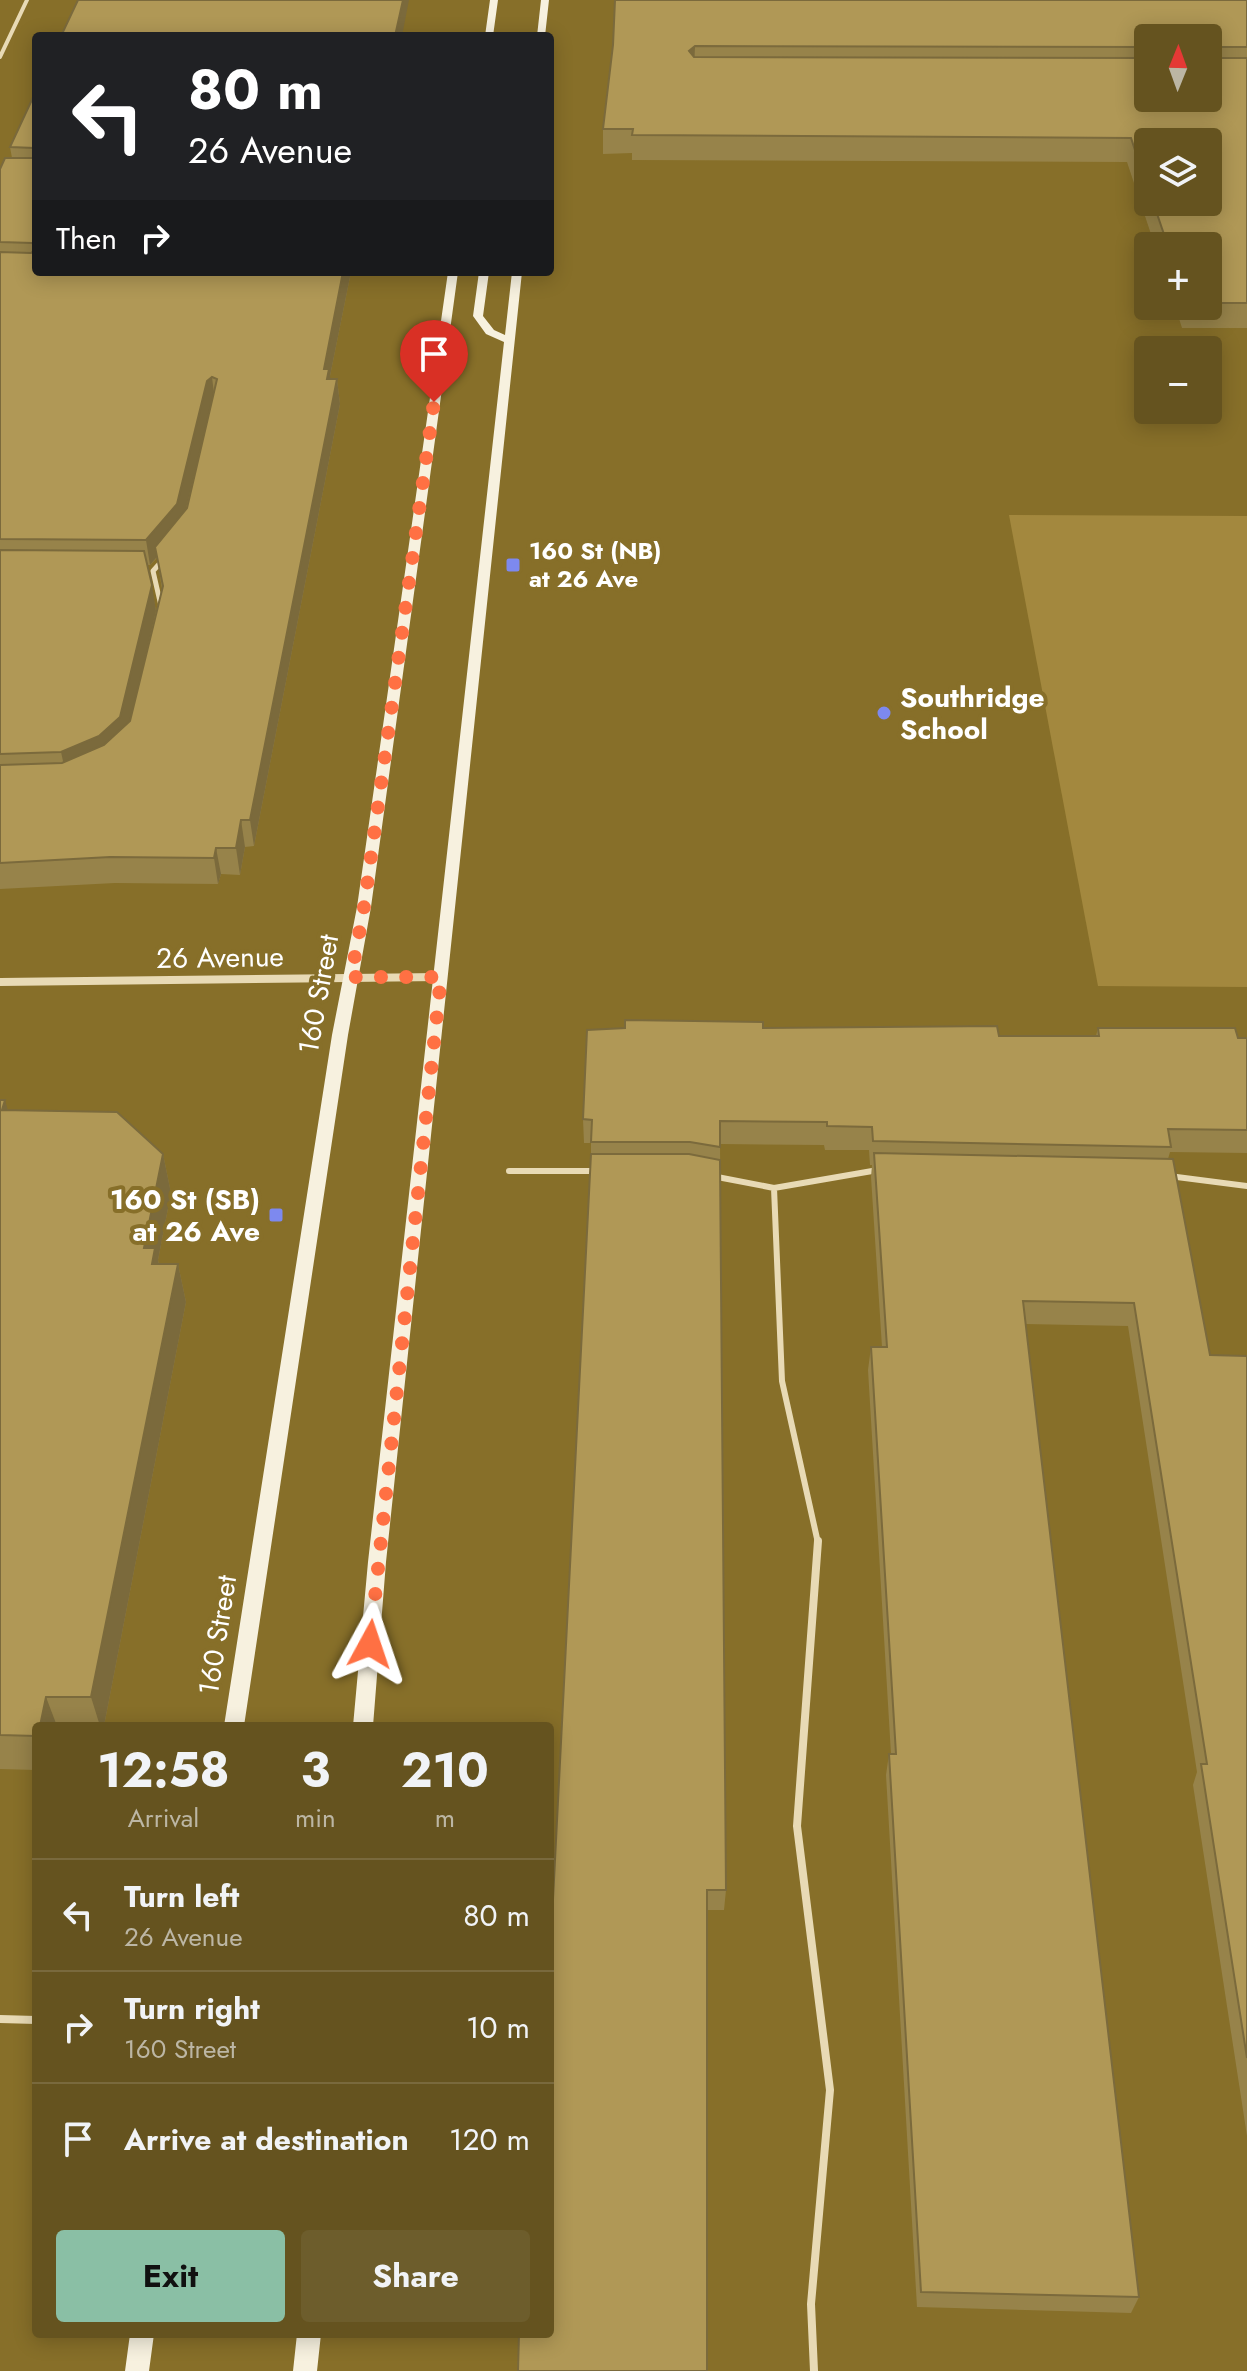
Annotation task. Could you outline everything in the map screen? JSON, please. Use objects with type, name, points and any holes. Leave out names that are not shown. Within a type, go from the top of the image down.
[{"type":"main road","points":[[490,32],[494,0]]},
{"type":"main road","points":[[541,32],[545,0]]},
{"type":"main road","name":"160 Street","points":[[235,1722],[364,907],[452,276]]},
{"type":"main road","points":[[483,276],[478,316],[490,332],[510,341]]},
{"type":"main road","points":[[363,1722],[380,1531],[517,276]]},
{"type":"main road","points":[[137,2371],[141,2338]]},
{"type":"main road","points":[[305,2371],[309,2338]]},
{"type":"street","name":"26 Avenue","points":[[0,982],[441,977]]},
{"type":"lane","points":[[0,57],[27,0]]},
{"type":"lane","points":[[137,571],[153,571],[169,552]]},
{"type":"lane","points":[[153,571],[162,611]]},
{"type":"lane","points":[[703,1174],[774,1188],[874,1170],[890,1170]]},
{"type":"lane","points":[[509,1171],[599,1171]]},
{"type":"lane","points":[[1158,1176],[1189,1177],[1247,1186]]},
{"type":"lane","points":[[774,1188],[782,1381],[818,1541],[797,1826],[830,2090],[811,2304],[814,2371]]},
{"type":"lane","points":[[0,2019],[32,2020]]},
{"type":"shaded area","points":[[1009,515],[1247,516],[1247,987],[1098,986]]},
{"type":"building","points":[[78,0],[403,0],[396,32],[63,32]]},
{"type":"building","points":[[615,0],[1247,0],[1247,47],[1222,47],[1222,24],[1134,24],[1134,47],[695,46],[689,51],[694,57],[1134,58],[1134,112],[1222,112],[1222,58],[1247,58],[1247,303],[1222,303],[1222,232],[1163,232],[1158,216],[1222,216],[1222,128],[1134,128],[1134,147],[1131,138],[632,135],[633,129],[603,129]]},
{"type":"building","points":[[32,100],[32,148],[10,147]]},
{"type":"building","points":[[5,158],[32,158],[32,243],[0,242],[0,169]]},
{"type":"building","points":[[0,252],[31,253],[32,276],[342,276],[324,369],[329,369],[327,379],[337,379],[250,820],[241,820],[236,848],[216,848],[214,858],[110,857],[0,863],[0,765],[62,763],[104,745],[130,721],[163,586],[155,547],[187,508],[217,379],[212,377],[207,381],[177,504],[146,540],[0,539]]},
{"type":"building","points":[[0,550],[144,551],[152,585],[120,717],[99,736],[61,752],[0,754]]},
{"type":"building","points":[[625,1020],[763,1022],[763,1028],[997,1026],[999,1036],[1099,1036],[1098,1028],[1235,1028],[1238,1038],[1247,1038],[1247,1130],[1168,1129],[1171,1147],[873,1141],[872,1127],[827,1126],[827,1122],[720,1121],[720,1147],[690,1142],[591,1142],[592,1120],[583,1119],[587,1030],[625,1028]]},
{"type":"building","points":[[0,1100],[5,1100],[2,1110],[117,1112],[163,1154],[144,1248],[155,1248],[152,1264],[178,1264],[91,1697],[46,1697],[41,1722],[32,1722],[32,1736],[0,1735]]},
{"type":"building","points":[[874,1153],[1173,1159],[1210,1355],[1247,1356],[1247,2058],[1201,1764],[1207,1764],[1134,1303],[1023,1301],[1139,2297],[921,2292],[889,1754],[896,1754],[871,1347],[887,1347]]},
{"type":"building","points":[[591,1154],[689,1154],[720,1160],[726,1890],[707,1890],[707,2371],[518,2371],[519,2338],[554,2338],[554,1880]]},
{"type":"place","name":"160 St (NB) at 26 Ave","points":[[513,565]]},
{"type":"place","name":"Southridge School","points":[[884,713]]},
{"type":"place","name":"160 St (SB) at 26 Ave","points":[[276,1215]]},
{"type":"route","points":[[370,1644],[441,977],[351,977],[364,907],[434,402]]}]
